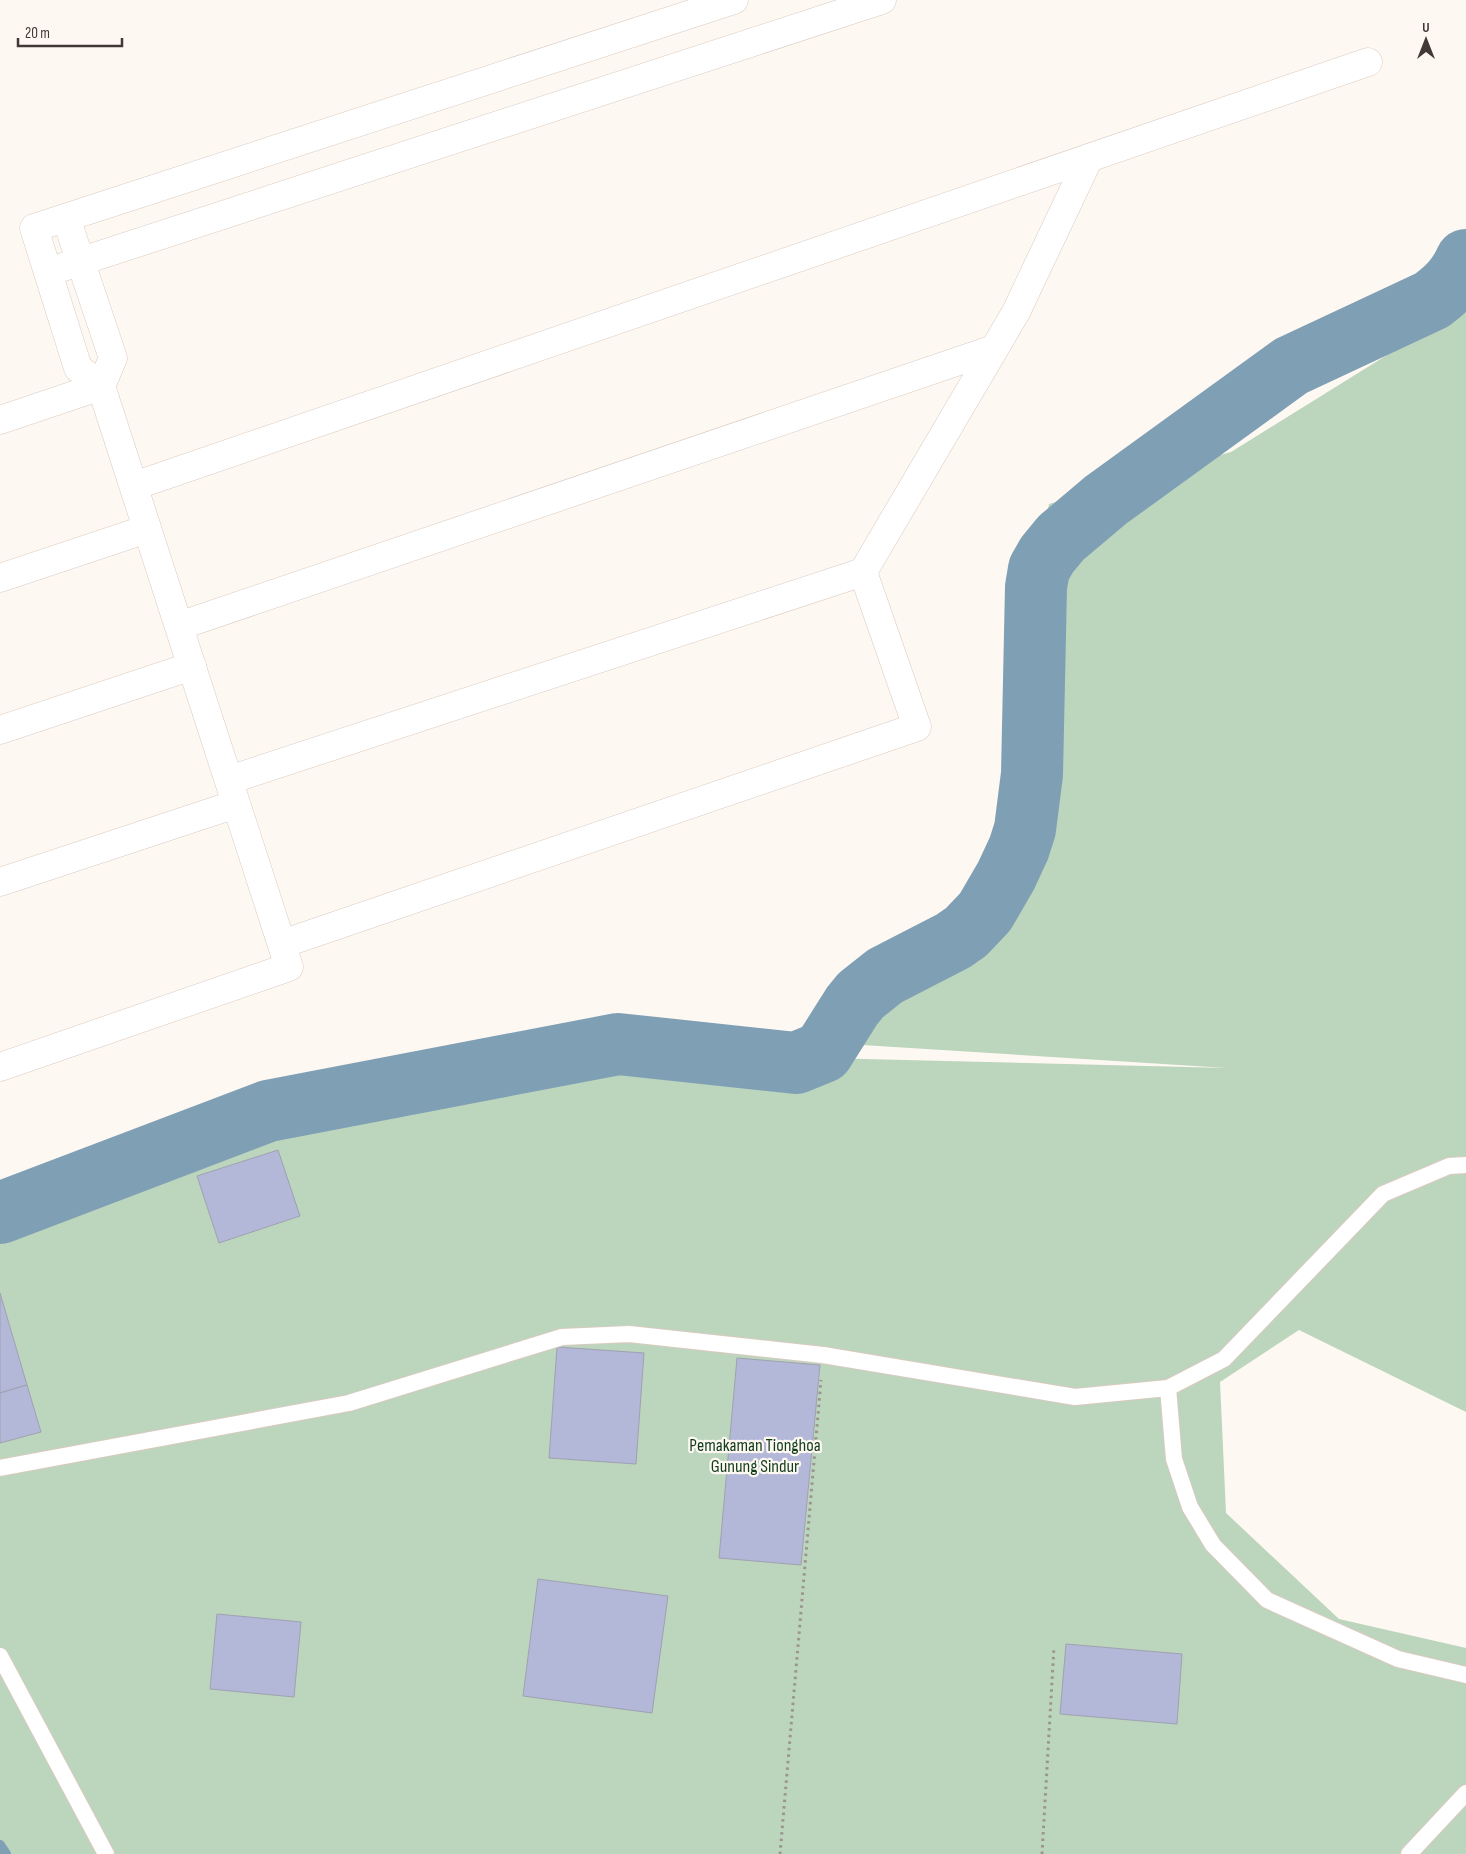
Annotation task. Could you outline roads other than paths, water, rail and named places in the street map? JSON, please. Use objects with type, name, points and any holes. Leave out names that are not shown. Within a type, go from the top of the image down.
[{"type":"street","points":[[0,1067],[289,967],[101,386],[78,368],[34,228],[734,0]]},
{"type":"street","points":[[48,272],[882,0]]},
{"type":"street","points":[[134,486],[1368,62]]},
{"type":"street","points":[[0,882],[233,792],[863,572],[1016,312],[1089,158]]},
{"type":"street","points":[[0,420],[101,386],[113,358],[66,218]]},
{"type":"street","points":[[179,626],[994,349]]},
{"type":"street","points":[[0,578],[148,529]]},
{"type":"street","points":[[282,944],[917,727],[863,572]]},
{"type":"street","points":[[0,730],[192,666]]},
{"type":"lane","points":[[0,1468],[349,1403],[562,1337],[629,1334],[823,1355],[1075,1397],[1168,1388],[1224,1359],[1383,1194],[1449,1166],[1466,1165]]},
{"type":"lane","points":[[1168,1388],[1174,1459],[1190,1507],[1213,1545],[1267,1600],[1398,1659],[1466,1675]]},
{"type":"lane","points":[[0,1656],[106,1854]]},
{"type":"lane","points":[[1409,1854],[1466,1794]]},
{"type":"waterway","points":[[0,1213],[268,1111],[618,1044],[796,1063],[823,1052],[861,995],[885,976],[953,941],[966,932],[985,912],[1006,876],[1019,848],[1025,829],[1032,774],[1036,587],[1039,569],[1047,555],[1061,538],[1106,500],[1291,366],[1432,300],[1452,282],[1466,260]]},
{"type":"waterway","points":[[0,1845],[6,1854]]},
{"type":"park label","name":"Pemakaman Tionghoa Gunung Sindur","points":[[755,1455]]}]
